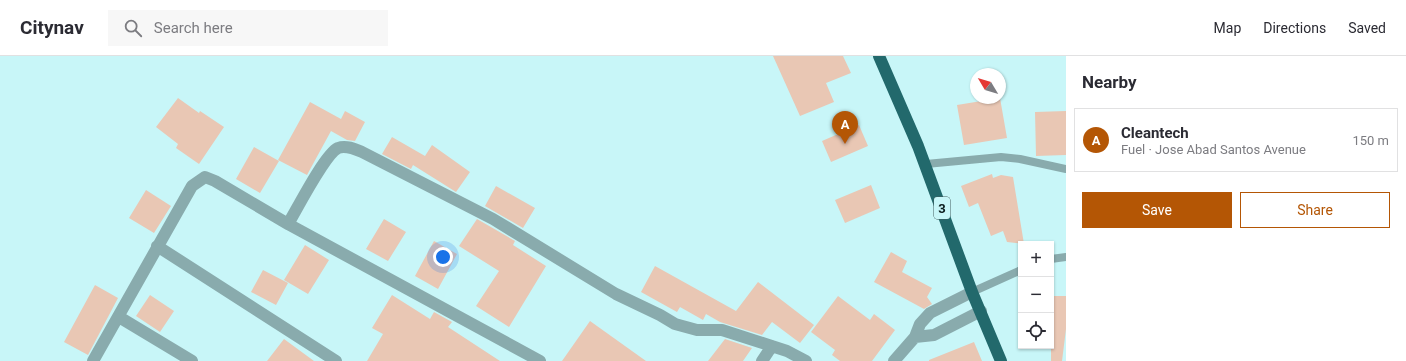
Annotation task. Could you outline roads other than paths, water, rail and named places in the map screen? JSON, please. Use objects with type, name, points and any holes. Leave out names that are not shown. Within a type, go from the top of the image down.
[{"type":"highway","name":"3","points":[[879,56],[926,164],[972,292],[1001,361]]},
{"type":"street","points":[[288,224],[326,159],[338,148],[349,147],[362,152],[492,219],[616,294],[660,315],[675,324],[697,330],[722,330],[787,351],[806,361]]},
{"type":"street","points":[[93,361],[192,186],[205,176],[288,224],[540,361]]},
{"type":"street","points":[[157,246],[336,361]]},
{"type":"street","points":[[894,361],[915,337],[920,324],[930,314],[972,292]]},
{"type":"street","points":[[915,337],[934,335],[981,312]]},
{"type":"street","points":[[119,317],[192,361]]},
{"type":"street","points":[[762,361],[772,346]]},
{"type":"lane","points":[[926,164],[1000,157],[1020,159],[1066,169]]},
{"type":"lane","points":[[1054,258],[1066,256]]},
{"type":"lane","points":[[972,292],[1018,271]]},
{"type":"place","name":"Cleantech","points":[[845,144]]}]
